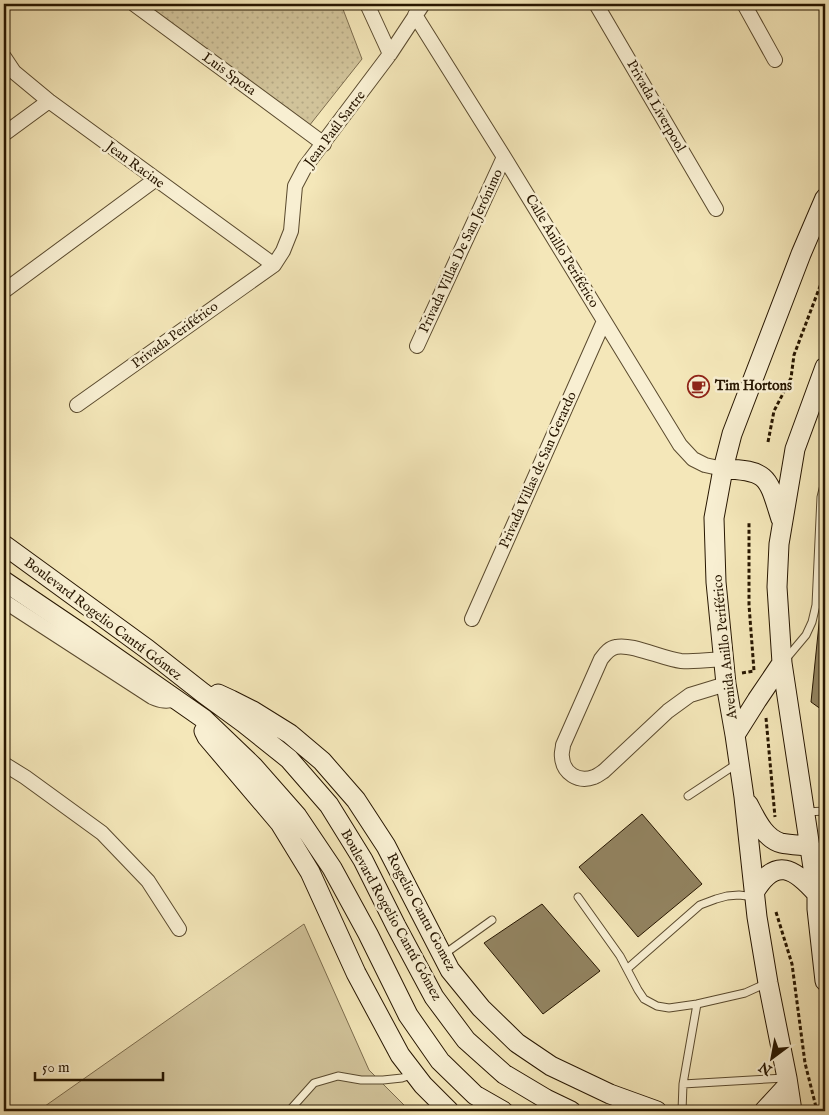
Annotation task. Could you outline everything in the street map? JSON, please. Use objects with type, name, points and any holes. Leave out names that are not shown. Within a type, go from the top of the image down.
[{"type":"street","name":"Luis Spota","points":[[134,4],[324,144]]},
{"type":"street","points":[[367,4],[390,54]]},
{"type":"street","name":"Privada Liverpool","points":[[596,4],[716,209]]},
{"type":"street","points":[[744,4],[775,60]]},
{"type":"street","name":"Jean Paúl Sartre","points":[[274,265],[283,252],[291,231],[295,186],[305,167],[390,54],[419,10]]},
{"type":"street","name":"Calle Anillo Periférico","points":[[419,10],[504,157],[680,445],[693,459],[705,465],[722,469]]},
{"type":"street","name":"Jean Racine","points":[[4,57],[14,72],[49,101],[274,265]]},
{"type":"street","points":[[4,134],[49,101]]},
{"type":"street","name":"Privada Villas De San Jerónimo","points":[[417,346],[504,157]]},
{"type":"street","points":[[4,291],[156,180]]},
{"type":"street","name":"Avenida Anillo Periférico","points":[[792,1111],[788,1081],[756,917],[744,797],[725,673],[716,582],[714,518],[722,469],[736,425],[801,254],[824,202]]},
{"type":"street","name":"Privada Periférico","points":[[77,406],[274,265]]},
{"type":"street","name":"Privada Villas de San Gerardo","points":[[472,619],[604,321]]},
{"type":"street","points":[[825,367],[795,449],[779,544],[777,587],[782,663],[804,812],[817,846],[816,894],[825,981]]},
{"type":"street","points":[[722,469],[740,469],[756,472],[767,480],[773,490],[782,522]]},
{"type":"street","name":"Boulevard Rogelio Cantú Gómez","points":[[4,545],[147,649],[244,722],[289,759],[329,806],[363,860],[434,997],[466,1040],[504,1074],[570,1111]]},
{"type":"street","name":"Boulevard Rogelio Cantú Gómez","points":[[4,581],[78,630],[204,719],[253,766],[296,816],[332,868],[368,934],[408,1015],[440,1062],[475,1095],[502,1111]]},
{"type":"street","points":[[4,601],[152,697],[160,701],[169,702],[176,699]]},
{"type":"street","points":[[616,646],[628,647],[680,661],[702,661],[725,673],[668,710],[604,771],[592,778],[579,779],[570,775],[564,767],[562,757],[563,745],[601,659],[609,650],[616,646]]},
{"type":"street","points":[[735,735],[782,663]]},
{"type":"street","name":"Rogelio Cantu Gomez","points":[[203,693],[215,693],[253,711],[290,734],[322,760],[356,800],[386,846],[450,970],[481,1008],[517,1043],[551,1066],[610,1094],[657,1111]]},
{"type":"street","points":[[204,719],[206,737],[280,823],[310,872],[356,973],[400,1055],[414,1074],[449,1111]]},
{"type":"street","points":[[4,764],[102,833],[148,881],[179,929]]},
{"type":"street","points":[[744,797],[763,830],[771,838],[779,843],[817,846]]},
{"type":"street","points":[[755,894],[762,880],[771,872],[782,869],[793,872],[804,880],[816,894]]},
{"type":"street","points":[[764,1111],[788,1081]]},
{"type":"lane","points":[[782,663],[806,635],[812,622],[816,605],[821,497],[825,481]]},
{"type":"lane","points":[[688,796],[739,762]]},
{"type":"lane","points":[[804,812],[825,811]]},
{"type":"lane","points":[[627,969],[700,905],[727,896],[755,894]]},
{"type":"lane","points":[[578,897],[620,956],[644,999],[656,1006],[669,1008],[697,1004],[745,993],[768,983]]},
{"type":"lane","points":[[442,955],[492,920]]},
{"type":"lane","points":[[682,1111],[683,1084],[697,1004]]},
{"type":"lane","points":[[289,1111],[314,1083],[338,1076],[361,1080],[383,1080],[402,1078],[414,1074]]},
{"type":"lane","points":[[683,1084],[788,1081]]},
{"type":"path","points":[[768,442],[774,410],[791,378],[794,355],[825,273]]},
{"type":"path","points":[[725,673],[754,670],[749,605],[749,523]]},
{"type":"path","points":[[766,717],[776,825]]},
{"type":"path","points":[[776,912],[792,964],[805,1064],[818,1111]]},
{"type":"shaded area","points":[[142,4],[341,4],[362,59],[309,126]]},
{"type":"shaded area","points":[[304,924],[369,1070],[410,1111],[38,1111]]},
{"type":"building","points":[[825,565],[825,712],[811,702]]},
{"type":"building","points":[[642,814],[702,884],[638,937],[579,867]]},
{"type":"building","points":[[542,904],[600,971],[543,1014],[484,943]]},
{"type":"place","name":"Tim Hortons","points":[[699,386]]}]
